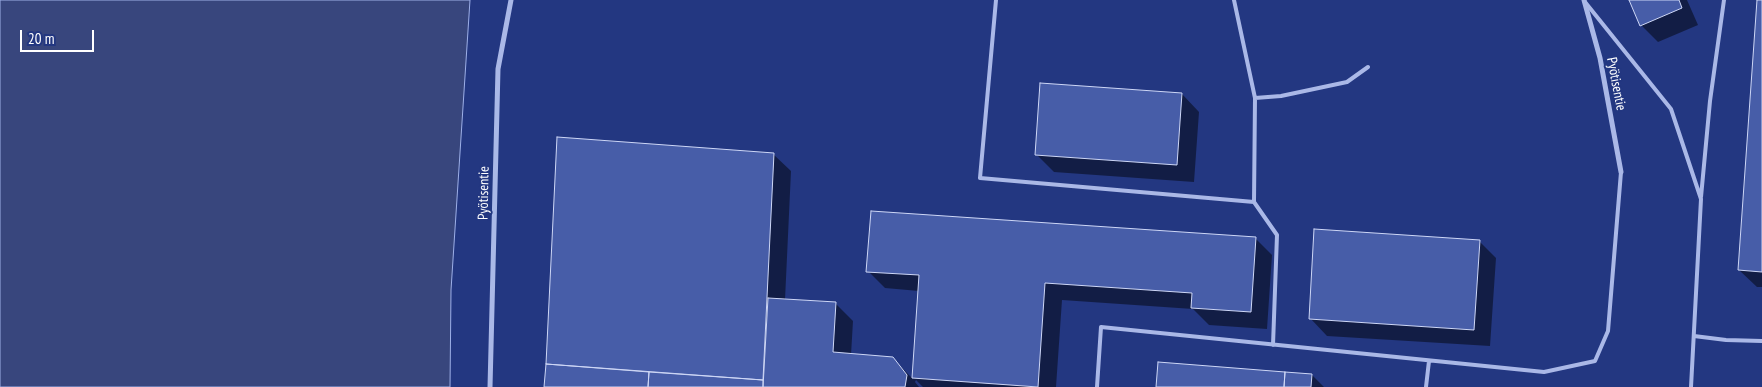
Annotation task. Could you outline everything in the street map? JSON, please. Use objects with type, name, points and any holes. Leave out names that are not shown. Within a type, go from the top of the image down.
[{"type":"street","name":"Pyötisentie","points":[[490,387],[498,69],[511,0]]},
{"type":"street","name":"Pyötisentie","points":[[1584,1],[1600,58],[1621,172]]},
{"type":"lane","points":[[996,0],[980,178],[1254,202]]},
{"type":"lane","points":[[1234,0],[1255,98],[1254,202],[1277,234],[1273,344]]},
{"type":"lane","points":[[1691,387],[1701,200],[1710,101],[1724,0]]},
{"type":"lane","points":[[1584,1],[1671,109],[1701,200]]},
{"type":"lane","points":[[1255,98],[1282,96],[1347,82],[1368,67]]},
{"type":"lane","points":[[1097,387],[1101,327],[1544,372],[1595,361],[1608,331],[1621,172]]},
{"type":"lane","points":[[1694,336],[1726,340],[1762,341]]},
{"type":"lane","points":[[1426,387],[1429,361]]},
{"type":"water","points":[[0,0],[470,0],[451,290],[450,387],[0,387]]},
{"type":"building","points":[[1629,0],[1679,0],[1682,8],[1640,26]]},
{"type":"building","points":[[1757,0],[1762,0],[1762,272],[1738,270]]},
{"type":"building","points":[[1040,83],[1182,93],[1177,165],[1035,155]]},
{"type":"building","points":[[557,137],[774,153],[763,380],[546,364]]},
{"type":"building","points":[[871,211],[1256,237],[1251,312],[1191,308],[1192,293],[1045,283],[1038,387],[912,378],[919,275],[866,272]]},
{"type":"building","points":[[1314,229],[1480,240],[1474,330],[1309,319]]},
{"type":"building","points":[[768,298],[836,302],[833,352],[893,357],[907,375],[905,387],[763,387]]},
{"type":"building","points":[[1158,362],[1285,372],[1284,387],[1156,387]]},
{"type":"building","points":[[546,364],[649,372],[648,387],[544,387]]},
{"type":"building","points":[[649,372],[763,380],[763,387],[648,387]]},
{"type":"building","points":[[1285,372],[1312,374],[1311,387],[1284,387]]}]
